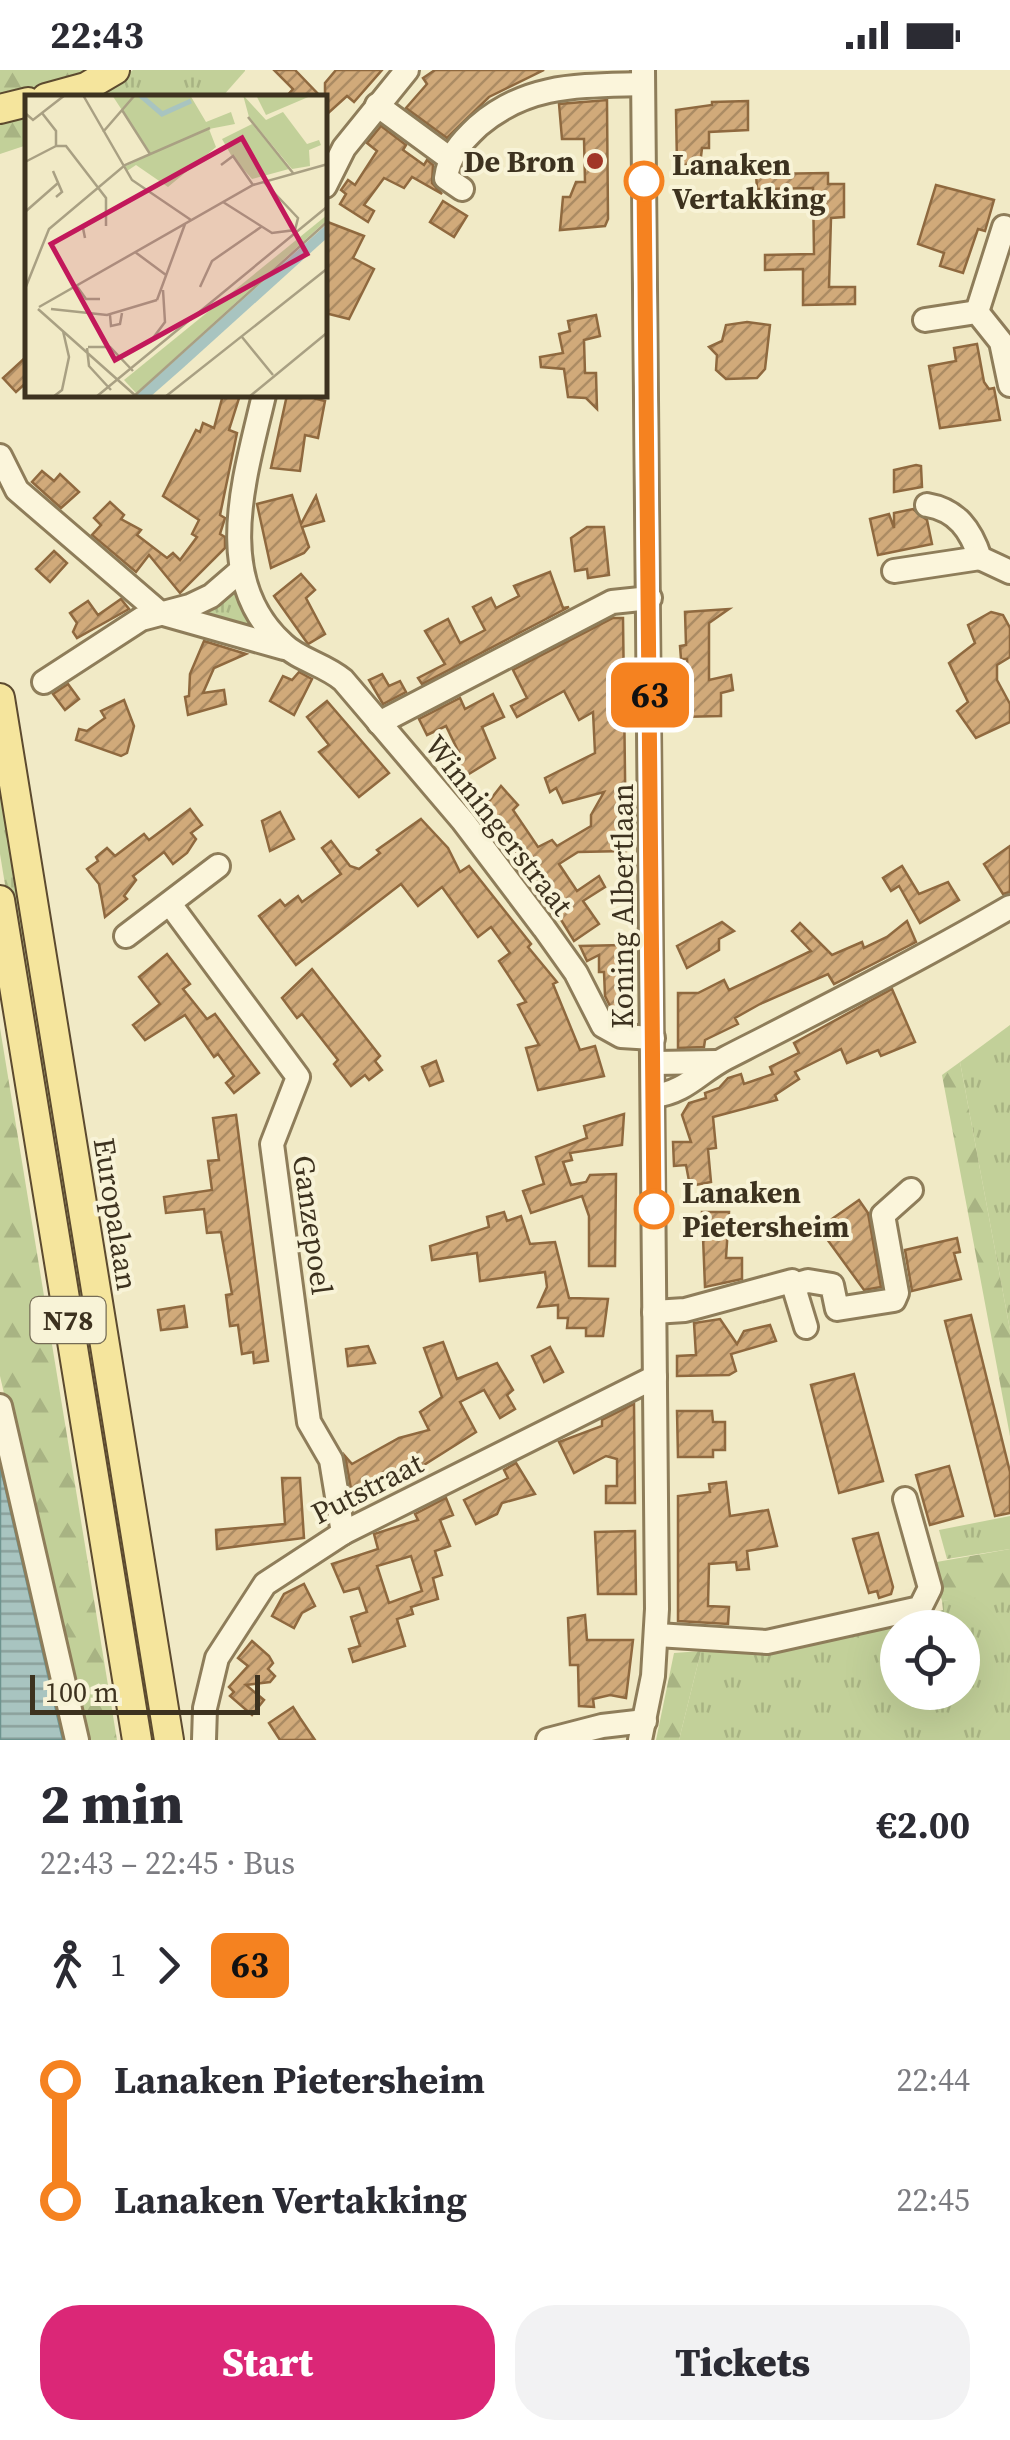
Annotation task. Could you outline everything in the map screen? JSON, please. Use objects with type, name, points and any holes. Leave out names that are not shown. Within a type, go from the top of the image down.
[{"type":"main road","points":[[57,95],[86,87],[115,70]]},
{"type":"main road","points":[[0,108],[25,103]]},
{"type":"main road","name":"Europalaan","points":[[0,698],[169,1740]]},
{"type":"main road","name":"N78","points":[[0,900],[136,1740]]},
{"type":"street","points":[[328,180],[344,148],[407,70]]},
{"type":"street","points":[[462,189],[446,178],[449,158],[470,134],[514,99],[554,86],[643,77]]},
{"type":"street","name":"Koning Albertlaan","points":[[643,77],[656,1635],[643,1730]]},
{"type":"street","points":[[377,104],[449,158]]},
{"type":"street","points":[[976,312],[1004,226]]},
{"type":"street","points":[[924,320],[976,312]]},
{"type":"street","points":[[976,312],[1001,342],[1010,385]]},
{"type":"street","points":[[44,682],[141,619],[211,596],[240,570],[244,482],[263,398]]},
{"type":"street","name":"Winningerstraat","points":[[0,456],[17,490],[160,613],[287,648],[325,664],[464,821],[576,973],[603,1026],[621,1036],[652,1038]]},
{"type":"street","points":[[927,505],[948,509],[973,535],[980,558]]},
{"type":"street","points":[[894,571],[980,558],[1010,572]]},
{"type":"street","name":"Winningerstraat","points":[[240,570],[252,609],[287,648]]},
{"type":"street","points":[[379,723],[612,602],[650,598]]},
{"type":"street","points":[[126,936],[218,866]]},
{"type":"street","name":"Ganzepoel","points":[[170,904],[298,1077],[272,1144],[309,1422],[331,1460],[343,1534]]},
{"type":"street","points":[[654,1096],[675,1093],[717,1062],[929,954],[1010,907]]},
{"type":"street","points":[[654,1063],[717,1062]]},
{"type":"street","points":[[654,1312],[686,1310],[792,1281],[832,1285],[837,1309],[894,1300],[898,1293],[883,1214],[911,1190]]},
{"type":"street","points":[[794,1284],[806,1327]]},
{"type":"street","name":"Putstraat","points":[[204,1740],[205,1708],[217,1658],[265,1584],[343,1534],[655,1378]]},
{"type":"street","points":[[0,1406],[78,1740]]},
{"type":"street","points":[[656,1635],[767,1642],[920,1608],[930,1588],[905,1498]]},
{"type":"street","points":[[548,1740],[602,1726],[643,1730]]},
{"type":"green space","points":[[0,70],[94,70],[0,97]]},
{"type":"green space","points":[[133,70],[245,70],[224,95],[97,95]]},
{"type":"green space","points":[[25,118],[25,146],[0,154],[0,124]]},
{"type":"green space","points":[[236,586],[258,635],[193,615]]},
{"type":"green space","points":[[0,753],[160,1740],[145,1740],[0,854]]},
{"type":"green space","points":[[1010,1025],[1010,1330],[960,1062]]},
{"type":"green space","points":[[0,1028],[117,1740],[84,1740],[0,1376]]},
{"type":"green space","points":[[960,1062],[1010,1330],[1010,1436],[942,1075]]},
{"type":"green space","points":[[1010,1516],[1010,1549],[947,1559],[939,1530]]},
{"type":"green space","points":[[1010,1549],[1010,1595],[942,1601],[931,1563]]},
{"type":"green space","points":[[1010,1595],[1010,1740],[679,1740],[701,1651],[793,1646],[880,1625],[880,1710],[980,1710],[980,1610],[943,1610],[942,1601]]},
{"type":"green space","points":[[701,1651],[679,1740],[656,1740],[674,1653]]},
{"type":"water","points":[[0,1464],[63,1740],[0,1740]]},
{"type":"building","points":[[274,70],[295,70],[319,95],[288,95],[293,89]]},
{"type":"building","points":[[336,70],[382,70],[354,102],[347,96],[328,113],[325,83]]},
{"type":"building","points":[[435,70],[544,70],[489,97],[447,138],[406,108],[427,84],[423,78]]},
{"type":"building","name":"De Bron","points":[[607,100],[608,219],[605,226],[560,230],[563,197],[570,197],[576,182],[585,182],[584,139],[562,139],[559,104]]},
{"type":"building","points":[[748,101],[748,130],[709,132],[709,148],[702,148],[700,165],[677,165],[676,110],[712,102]]},
{"type":"building","points":[[381,126],[406,145],[403,150],[424,165],[427,160],[433,165],[432,183],[442,194],[412,177],[404,188],[384,178],[364,205],[374,211],[368,222],[340,204],[346,194],[341,190],[348,180],[355,185],[377,151],[367,143]]},
{"type":"building","points":[[828,173],[828,184],[844,184],[844,217],[831,218],[829,287],[855,287],[855,304],[803,305],[803,269],[765,270],[765,255],[814,254],[813,188],[757,189],[756,174]]},
{"type":"building","points":[[936,185],[994,200],[985,231],[978,229],[963,273],[940,266],[944,253],[918,244]]},
{"type":"building","points":[[443,201],[467,216],[454,237],[430,222]]},
{"type":"building","points":[[328,222],[364,236],[353,258],[374,269],[349,319],[328,314]]},
{"type":"building","points":[[596,315],[600,336],[584,340],[585,373],[596,373],[597,409],[586,398],[568,397],[564,369],[541,367],[540,357],[563,353],[559,334],[570,331],[568,321]]},
{"type":"building","points":[[726,325],[770,325],[765,369],[757,378],[726,379],[716,370],[717,355],[709,347],[722,341]]},
{"type":"building","points":[[977,344],[984,382],[989,389],[994,388],[1000,420],[940,428],[929,366],[956,361],[954,348]]},
{"type":"building","points":[[25,358],[25,384],[16,392],[3,378]]},
{"type":"building","points":[[222,398],[239,398],[229,430],[237,433],[220,515],[225,518],[220,534],[225,537],[225,548],[180,593],[149,555],[136,572],[92,535],[101,525],[94,518],[110,502],[124,515],[121,519],[141,530],[137,535],[167,558],[173,553],[180,560],[197,537],[192,534],[199,520],[163,496],[196,430],[200,432],[203,423],[214,428]]},
{"type":"building","points":[[286,398],[325,401],[318,438],[305,435],[300,471],[271,468]]},
{"type":"building","points":[[921,466],[922,487],[894,492],[894,470]]},
{"type":"building","points":[[42,471],[54,481],[60,474],[79,492],[61,508],[32,482]]},
{"type":"building","points":[[292,495],[301,524],[316,496],[324,521],[302,527],[309,547],[304,553],[271,568],[257,504]]},
{"type":"building","points":[[913,509],[927,520],[932,544],[878,555],[870,519],[889,514],[894,528],[894,513]]},
{"type":"building","points":[[587,527],[604,527],[609,575],[588,578],[587,569],[575,571],[571,538]]},
{"type":"building","points":[[54,551],[67,563],[50,582],[36,569]]},
{"type":"building","points":[[550,572],[563,608],[569,607],[422,684],[418,678],[445,664],[425,631],[448,619],[460,643],[485,630],[473,607],[491,598],[496,608],[519,596],[514,586]]},
{"type":"building","points":[[301,574],[315,590],[306,598],[325,634],[308,644],[274,596]]},
{"type":"building","points":[[121,599],[129,609],[77,638],[73,632],[77,623],[70,613],[88,601],[98,615]]},
{"type":"building","points":[[729,609],[709,623],[709,680],[731,675],[733,690],[721,693],[721,716],[679,717],[679,689],[689,689],[687,659],[681,659],[680,646],[686,645],[685,612]]},
{"type":"building","points":[[991,612],[1003,615],[1010,628],[1010,657],[997,665],[997,680],[1010,704],[1010,722],[976,738],[957,711],[968,702],[949,663],[975,643],[968,625]]},
{"type":"building","points":[[613,618],[623,618],[626,851],[578,852],[559,864],[577,891],[599,876],[605,887],[583,901],[599,924],[574,941],[533,874],[500,831],[503,829],[484,808],[501,786],[518,805],[513,810],[538,847],[552,840],[557,846],[591,826],[591,815],[604,792],[563,803],[556,788],[550,792],[545,778],[595,753],[593,712],[579,720],[564,691],[517,717],[511,706],[527,698],[513,670]]},
{"type":"building","points":[[204,641],[246,654],[214,668],[203,693],[224,690],[226,704],[188,715],[185,697],[189,696],[190,674]]},
{"type":"building","points":[[299,672],[312,679],[294,715],[270,701],[283,676],[292,680]]},
{"type":"building","points":[[382,674],[389,686],[400,681],[406,692],[383,704],[369,680]]},
{"type":"building","points":[[68,684],[79,699],[65,710],[53,694]]},
{"type":"building","points":[[493,694],[504,717],[482,727],[495,758],[459,780],[449,761],[460,755],[446,726],[427,735],[419,719],[460,698],[465,709]]},
{"type":"building","points":[[124,700],[134,726],[127,753],[121,756],[76,740],[79,729],[87,731],[105,718],[101,711]]},
{"type":"building","points":[[327,701],[389,773],[359,797],[319,752],[329,745],[307,717]]},
{"type":"building","points":[[190,809],[202,825],[191,833],[196,839],[187,853],[173,864],[164,852],[133,876],[136,880],[124,896],[127,899],[105,917],[99,884],[87,869],[98,861],[96,857],[107,848],[115,856],[144,834],[149,840]]},
{"type":"building","points":[[280,812],[294,839],[270,851],[262,821]]},
{"type":"building","points":[[421,819],[448,848],[460,872],[469,866],[531,944],[528,947],[557,982],[553,984],[580,1050],[595,1046],[604,1076],[538,1090],[526,1048],[539,1045],[518,1005],[526,1002],[499,961],[510,953],[491,927],[478,937],[442,887],[418,906],[401,884],[296,965],[259,916],[280,900],[285,906],[298,896],[302,902],[341,874],[322,848],[331,841],[350,866],[359,869],[380,853],[377,850]]},
{"type":"building","points":[[1010,846],[1010,892],[1003,894],[984,864]]},
{"type":"building","points":[[902,866],[919,894],[948,882],[959,900],[920,923],[899,886],[891,891],[883,878]]},
{"type":"building","points":[[907,921],[916,942],[834,984],[828,974],[760,1004],[735,1018],[738,1024],[705,1040],[704,1047],[678,1048],[678,993],[698,993],[724,980],[729,990],[811,951],[792,931],[800,923],[832,955],[862,942],[864,948]]},
{"type":"building","points":[[722,922],[734,931],[719,939],[719,950],[687,968],[677,946]]},
{"type":"building","points":[[622,945],[623,1008],[611,1008],[605,996],[604,972],[599,972],[599,955],[587,961],[580,946]]},
{"type":"building","points":[[167,954],[190,984],[183,989],[207,1019],[215,1014],[259,1073],[234,1093],[226,1083],[234,1076],[218,1054],[214,1057],[185,1015],[145,1040],[133,1025],[160,1004],[139,977]]},
{"type":"building","points":[[312,969],[380,1056],[375,1061],[382,1070],[369,1080],[365,1075],[351,1086],[334,1064],[338,1060],[302,1014],[297,1018],[282,998]]},
{"type":"building","points":[[892,989],[915,1042],[881,1056],[878,1050],[847,1063],[841,1049],[795,1072],[799,1079],[775,1095],[777,1100],[713,1117],[716,1148],[708,1149],[711,1182],[690,1186],[686,1165],[674,1166],[673,1142],[691,1142],[682,1115],[689,1103],[706,1098],[705,1093],[719,1088],[728,1078],[741,1074],[744,1084],[773,1074],[770,1067],[799,1053],[794,1043]]},
{"type":"building","points":[[436,1061],[443,1081],[430,1086],[422,1067]]},
{"type":"building","points":[[624,1114],[622,1145],[570,1153],[572,1160],[563,1162],[571,1185],[586,1182],[590,1175],[616,1174],[615,1266],[589,1266],[589,1216],[582,1196],[531,1213],[523,1191],[544,1184],[536,1157],[587,1138],[584,1126]]},
{"type":"building","points":[[236,1115],[268,1361],[254,1363],[253,1352],[242,1354],[238,1325],[230,1326],[226,1295],[232,1294],[221,1232],[207,1233],[204,1209],[166,1213],[164,1197],[212,1190],[208,1161],[219,1160],[213,1118]]},
{"type":"building","points":[[859,1200],[868,1213],[881,1287],[864,1290],[819,1228]]},
{"type":"building","points":[[504,1212],[507,1221],[521,1216],[530,1244],[555,1242],[569,1298],[608,1299],[603,1336],[586,1336],[586,1328],[567,1328],[568,1318],[558,1318],[558,1305],[538,1307],[547,1287],[545,1272],[480,1281],[477,1253],[432,1260],[430,1246],[489,1227],[487,1217]]},
{"type":"building","points":[[702,1212],[729,1212],[726,1258],[742,1258],[742,1279],[705,1287]]},
{"type":"building","points":[[957,1238],[960,1252],[954,1253],[961,1279],[912,1291],[905,1250]]},
{"type":"building","points":[[184,1306],[187,1327],[161,1330],[158,1310]]},
{"type":"building","points":[[971,1315],[1010,1472],[1010,1513],[995,1516],[945,1321]]},
{"type":"building","points":[[720,1319],[737,1344],[744,1331],[770,1325],[776,1341],[731,1354],[736,1371],[729,1375],[677,1376],[677,1356],[696,1355],[694,1323]]},
{"type":"building","points":[[443,1342],[457,1379],[497,1363],[513,1390],[507,1395],[515,1409],[500,1418],[484,1390],[460,1402],[476,1432],[408,1475],[402,1466],[362,1486],[368,1499],[354,1505],[345,1456],[352,1464],[399,1438],[429,1430],[420,1412],[442,1397],[424,1348]]},
{"type":"building","points":[[368,1346],[375,1363],[348,1366],[346,1349]]},
{"type":"building","points":[[550,1347],[563,1372],[544,1382],[532,1356]]},
{"type":"building","points":[[854,1374],[883,1481],[839,1493],[811,1385]]},
{"type":"building","points":[[634,1404],[635,1503],[606,1503],[606,1486],[617,1486],[617,1459],[606,1456],[574,1473],[559,1442],[602,1426],[602,1420]]},
{"type":"building","points":[[677,1411],[712,1411],[713,1422],[725,1422],[725,1450],[713,1450],[713,1457],[678,1457]]},
{"type":"building","points":[[516,1463],[535,1494],[502,1503],[497,1514],[476,1524],[464,1500],[508,1478],[504,1470]]},
{"type":"building","points":[[949,1466],[963,1516],[930,1525],[916,1475]]},
{"type":"building","points":[[282,1478],[300,1478],[304,1538],[217,1549],[216,1530],[285,1524]]},
{"type":"building","points":[[726,1482],[730,1516],[768,1510],[777,1546],[747,1551],[749,1569],[737,1570],[736,1562],[709,1564],[708,1606],[729,1607],[728,1624],[678,1621],[678,1496],[710,1492],[709,1484]]},
{"type":"building","points":[[446,1498],[453,1515],[440,1520],[450,1546],[435,1551],[442,1575],[433,1578],[438,1599],[411,1607],[413,1614],[397,1619],[405,1646],[353,1662],[349,1649],[360,1646],[351,1617],[367,1612],[359,1588],[344,1592],[332,1564],[378,1549],[374,1534],[418,1520],[415,1514]],"holes":[[[411,1556],[422,1591],[389,1603],[377,1566]]]},
{"type":"building","points":[[635,1531],[636,1594],[598,1594],[595,1532]]},
{"type":"building","points":[[878,1533],[893,1587],[891,1594],[879,1598],[877,1591],[869,1593],[853,1539]]},
{"type":"building","points":[[304,1584],[315,1606],[302,1613],[294,1628],[272,1616],[284,1594]]},
{"type":"building","points":[[585,1615],[587,1640],[633,1640],[626,1698],[610,1695],[593,1699],[594,1707],[579,1706],[578,1665],[570,1665],[568,1618]]},
{"type":"building","points":[[252,1641],[269,1656],[273,1663],[268,1669],[275,1676],[270,1682],[246,1685],[264,1700],[252,1715],[230,1696],[234,1692],[229,1687],[248,1666],[238,1658]]},
{"type":"building","points":[[293,1707],[315,1740],[280,1740],[269,1723]]},
{"type":"bus line","name":"63","points":[[644,181],[654,1209]]},
{"type":"place","name":"De Bron","points":[[595,161]]},
{"type":"place","name":"Lanaken Vertakking","points":[[644,181]]},
{"type":"place","name":"Lanaken Pietersheim","points":[[654,1209]]}]
